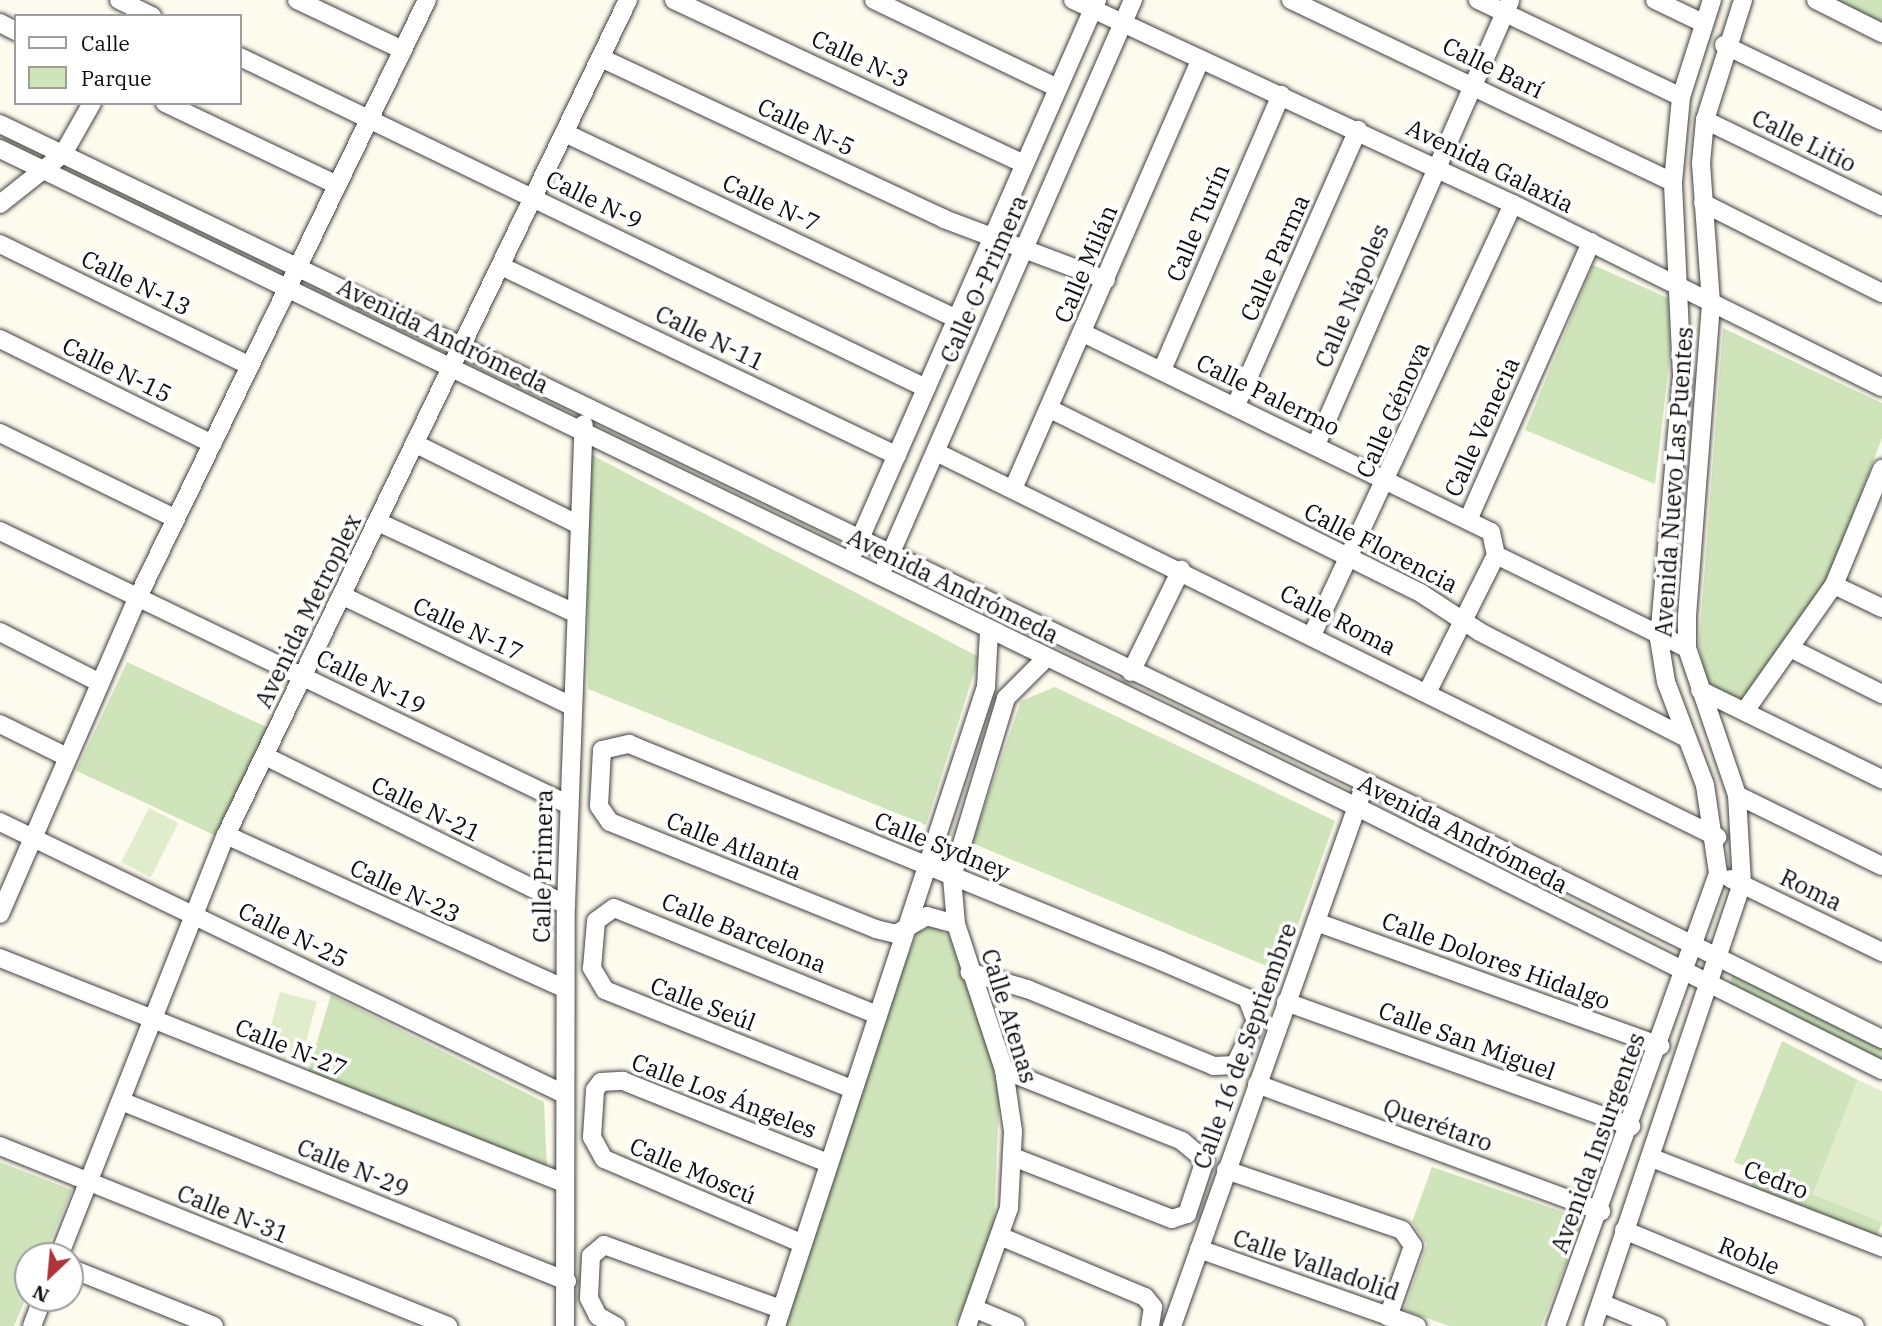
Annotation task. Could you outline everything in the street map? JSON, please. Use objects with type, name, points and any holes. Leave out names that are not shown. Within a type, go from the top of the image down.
[{"type":"street","points":[[119,0],[141,10]]},
{"type":"street","points":[[297,0],[403,51]]},
{"type":"street","points":[[0,914],[31,837],[138,597],[428,0]]},
{"type":"street","name":"Avenida Metroplex","points":[[65,1242],[121,1101],[191,913],[226,835],[628,0]]},
{"type":"street","name":"Calle N-3","points":[[674,0],[1024,164]]},
{"type":"street","points":[[874,0],[1058,88]]},
{"type":"street","name":"Avenida Galaxia","points":[[1073,0],[1095,5],[1123,23],[1513,204],[1882,387]]},
{"type":"street","name":"Calle O-Primera","points":[[880,578],[1133,0]]},
{"type":"street","name":"Calle Barí","points":[[1291,0],[1673,182]]},
{"type":"street","points":[[1478,0],[1507,7],[1681,97]]},
{"type":"street","points":[[1655,0],[1703,23]]},
{"type":"street","name":"Avenida Nuevo Las Puentes","points":[[1693,950],[1718,873],[1717,836],[1705,785],[1684,737],[1660,639],[1682,375],[1682,288],[1673,182],[1681,97],[1712,0]]},
{"type":"street","name":"Avenida Nuevo Las Puentes","points":[[1710,988],[1742,884],[1737,796],[1687,648],[1711,303],[1703,203],[1704,120],[1724,45],[1743,0]]},
{"type":"street","points":[[1816,0],[1882,33]]},
{"type":"street","name":"Calle O-Primera","points":[[849,562],[1095,5]]},
{"type":"street","name":"Calle Nápoles","points":[[1316,445],[1433,166],[1507,7]]},
{"type":"street","points":[[1724,45],[1882,121]]},
{"type":"street","name":"Calle N-5","points":[[601,58],[944,219],[1026,245],[1106,280]]},
{"type":"street","name":"Calle Milán","points":[[1013,489],[1201,58]]},
{"type":"street","name":"Calle N-9","points":[[242,59],[926,388]]},
{"type":"street","name":"Calle Turín","points":[[1162,370],[1281,95]]},
{"type":"street","points":[[0,204],[46,171],[63,154],[91,105]]},
{"type":"street","points":[[169,105],[337,185]]},
{"type":"street","name":"Calle Litio","points":[[1704,120],[1882,206]]},
{"type":"street","name":"Avenida Andrómeda","points":[[0,124],[1365,784],[1693,950],[1882,1039]]},
{"type":"street","name":"Calle Parma","points":[[1237,405],[1358,130]]},
{"type":"street","name":"Calle N-7","points":[[565,133],[956,319]]},
{"type":"street","name":"Avenida Andrómeda","points":[[0,149],[288,287],[1044,660],[1357,807],[1685,976],[1882,1070]]},
{"type":"street","points":[[1703,203],[1882,293]]},
{"type":"street","name":"Calle Génova","points":[[1313,633],[1388,482],[1513,204]]},
{"type":"street","name":"Calle Venecia","points":[[1496,555],[1491,532],[1468,520],[1591,242]]},
{"type":"street","name":"Calle N-13","points":[[0,244],[250,366]]},
{"type":"street","name":"Calle N-11","points":[[501,266],[897,456]]},
{"type":"street","name":"Calle Palermo","points":[[1083,332],[1468,520]]},
{"type":"street","name":"Calle N-15","points":[[0,339],[212,444]]},
{"type":"street","name":"Calle Primera","points":[[565,1326],[566,905],[581,431],[591,408]]},
{"type":"street","name":"Calle Florencia","points":[[1050,409],[1350,558],[1463,622],[1684,737]]},
{"type":"street","points":[[0,433],[176,519]]},
{"type":"street","points":[[416,444],[577,524]]},
{"type":"street","name":"Calle Roma","points":[[936,452],[1313,633],[1427,693],[1717,836]]},
{"type":"street","points":[[1745,711],[1834,585],[1882,469]]},
{"type":"street","points":[[378,522],[575,613]]},
{"type":"street","name":"Calle N-19","points":[[0,531],[569,805]]},
{"type":"street","points":[[1427,693],[1496,555],[1660,639],[1687,648]]},
{"type":"street","points":[[1131,672],[1181,570]]},
{"type":"street","points":[[1834,585],[1882,608]]},
{"type":"street","name":"Calle N-17","points":[[342,596],[572,706]]},
{"type":"street","points":[[616,1326],[591,1306],[591,1256],[612,1246],[778,1317],[986,687],[989,631]]},
{"type":"street","points":[[0,632],[100,683]]},
{"type":"street","points":[[1790,648],[1882,694]]},
{"type":"street","name":"Calle Atenas","points":[[967,1326],[976,1309],[1002,1237],[1013,1157],[1004,1070],[969,972],[956,924],[952,877],[970,803],[1006,698],[1044,660]]},
{"type":"street","points":[[1700,690],[1882,779]]},
{"type":"street","points":[[0,724],[67,757]]},
{"type":"street","name":"Calle Sydney","points":[[600,757],[607,745],[629,744],[926,868],[1239,994],[1254,1006],[1256,1021],[1235,1065],[1214,1066],[1027,989],[969,972]]},
{"type":"street","name":"Calle N-21","points":[[265,756],[566,905]]},
{"type":"street","name":"Calle Atlanta","points":[[600,757],[599,806],[610,822],[860,923],[905,931]]},
{"type":"street","name":"Calle 16 de Septiembre","points":[[1172,1326],[1365,784]]},
{"type":"street","points":[[950,796],[970,803]]},
{"type":"street","points":[[1737,796],[1882,866]]},
{"type":"street","name":"Calle N-25","points":[[0,822],[564,1094]]},
{"type":"street","name":"Calle N-23","points":[[226,835],[565,989]]},
{"type":"street","name":"Roma","points":[[1718,873],[1882,952]]},
{"type":"street","name":"Calle Barcelona","points":[[596,921],[607,908],[624,911],[878,1015]]},
{"type":"street","name":"Calle Atenas","points":[[905,931],[927,916],[956,924]]},
{"type":"street","name":"Calle Seúl","points":[[596,921],[592,968],[605,990],[852,1089]]},
{"type":"street","name":"Calle Dolores Hidalgo","points":[[1316,922],[1661,1046]]},
{"type":"street","name":"Avenida Insurgentes","points":[[1556,1326],[1601,1211],[1693,950]]},
{"type":"street","name":"Calle N-27","points":[[0,958],[564,1183]]},
{"type":"street","points":[[1593,1326],[1624,1230],[1652,1158],[1710,988]]},
{"type":"street","name":"Calle San Miguel","points":[[1286,1002],[1631,1126]]},
{"type":"street","points":[[1004,1070],[1189,1144],[1202,1153],[1204,1169],[1187,1214],[1172,1219],[1013,1157]]},
{"type":"street","name":"Calle Los Ángeles","points":[[601,1082],[623,1082],[828,1163]]},
{"type":"street","name":"Calle Moscú","points":[[601,1082],[592,1100],[592,1137],[604,1159],[801,1243]]},
{"type":"street","name":"Querétaro","points":[[1257,1084],[1601,1211]]},
{"type":"street","name":"Calle N-29","points":[[121,1101],[567,1281]]},
{"type":"street","name":"Calle N-31","points":[[0,1146],[448,1326]]},
{"type":"street","name":"Cedro","points":[[1652,1158],[1882,1247]]},
{"type":"street","points":[[1226,1170],[1402,1230],[1413,1246],[1388,1317]]},
{"type":"street","name":"Roble","points":[[1624,1230],[1855,1326]]},
{"type":"street","points":[[1002,1237],[1135,1292],[1151,1302],[1152,1320]]},
{"type":"street","name":"Calle Valladolid","points":[[1199,1249],[1418,1326]]},
{"type":"street","points":[[84,1274],[214,1326]]},
{"type":"street","points":[[1601,1303],[1657,1326]]},
{"type":"street","points":[[976,1309],[1016,1326]]},
{"type":"green space","points":[[1825,0],[1882,0],[1882,27]]},
{"type":"green space","points":[[1593,265],[1668,298],[1670,356],[1655,484],[1525,430]]},
{"type":"green space","points":[[1723,328],[1882,403],[1882,438],[1824,588],[1740,701],[1707,686],[1699,644]]},
{"type":"green space","points":[[588,453],[979,657],[926,825],[588,689]]},
{"type":"green space","points":[[127,662],[270,729],[219,838],[76,771]]},
{"type":"green space","points":[[1055,687],[1335,821],[1281,972],[972,843],[1021,701]]},
{"type":"green space","points":[[149,808],[178,823],[151,877],[121,862]]},
{"type":"green space","points":[[932,926],[949,936],[989,1046],[999,1102],[994,1225],[977,1282],[954,1326],[783,1326],[902,969],[918,932]]},
{"type":"green space","points":[[1733,975],[1882,1046],[1882,1060],[1729,985]]},
{"type":"green space","points":[[280,992],[317,1002],[302,1056],[266,1046]]},
{"type":"green space","points":[[331,995],[544,1102],[547,1168],[308,1072]]},
{"type":"green space","points":[[1782,1041],[1858,1080],[1813,1194],[1882,1222],[1876,1240],[1749,1191],[1757,1171],[1734,1162]]},
{"type":"green space","points":[[1858,1080],[1882,1091],[1882,1222],[1813,1194]]},
{"type":"green space","points":[[0,1162],[72,1190],[50,1242],[14,1242],[14,1312],[20,1312],[14,1326],[0,1326]]},
{"type":"green space","points":[[1432,1167],[1584,1219],[1541,1326],[1449,1326],[1404,1310],[1427,1244],[1412,1222]]}]
